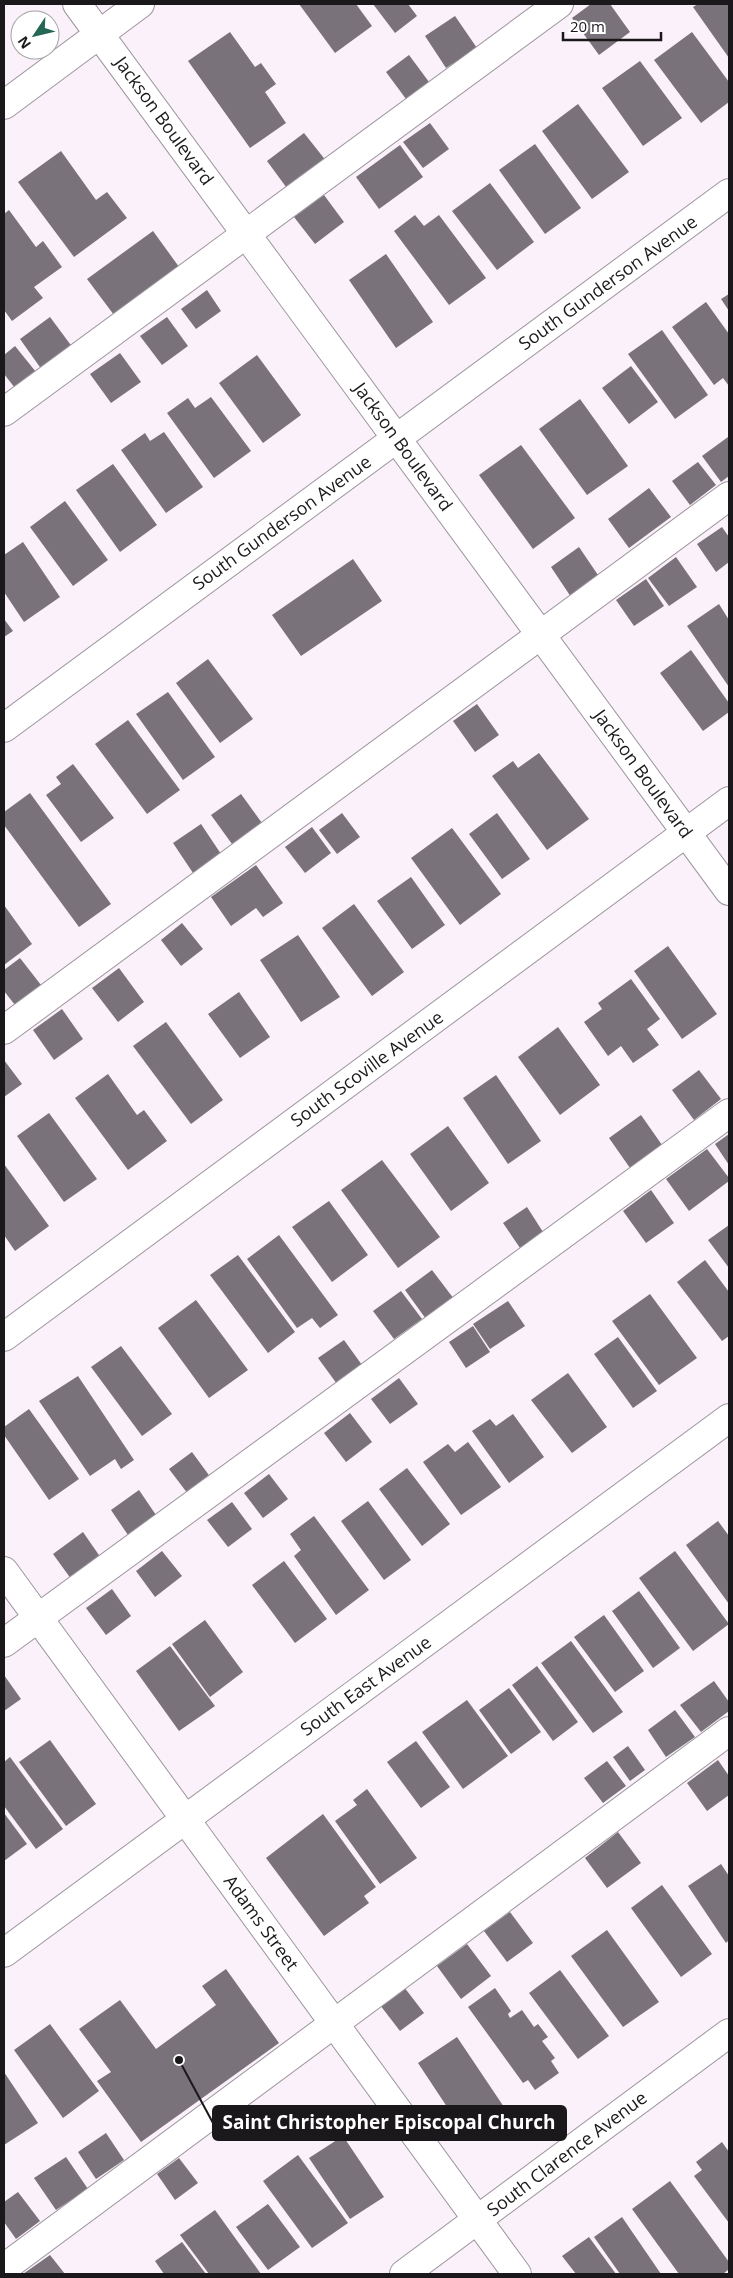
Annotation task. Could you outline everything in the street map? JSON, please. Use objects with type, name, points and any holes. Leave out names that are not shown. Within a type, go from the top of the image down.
[{"type":"street","name":"Jackson Boulevard","points":[[78,4],[729,891]]},
{"type":"street","points":[[4,105],[140,4]]},
{"type":"street","points":[[4,412],[558,4]]},
{"type":"street","name":"South Gunderson Avenue","points":[[4,728],[729,193]]},
{"type":"street","points":[[4,1030],[729,496]]},
{"type":"street","name":"South Scoville Avenue","points":[[4,1337],[729,801]]},
{"type":"street","points":[[4,1643],[729,1113]]},
{"type":"street","name":"South East Avenue","points":[[4,1953],[729,1418]]},
{"type":"street","name":"Adams Street","points":[[4,1572],[517,2274]]},
{"type":"street","points":[[4,2268],[729,1731]]},
{"type":"street","name":"South Clarence Avenue","points":[[404,2274],[729,2033]]},
{"type":"building","points":[[299,4],[356,4],[372,26],[335,53]]},
{"type":"building","points":[[373,4],[408,4],[417,16],[395,33]]},
{"type":"building","points":[[591,4],[610,4],[630,32],[599,55],[572,18]]},
{"type":"building","points":[[698,4],[729,4],[729,58],[693,7]]},
{"type":"building","points":[[455,16],[477,48],[446,68],[425,36]]},
{"type":"building","points":[[230,32],[255,67],[261,63],[276,84],[265,92],[286,123],[250,148],[188,61]]},
{"type":"building","points":[[692,32],[729,82],[729,102],[701,123],[654,60]]},
{"type":"building","points":[[409,55],[432,86],[409,103],[386,72]]},
{"type":"building","points":[[640,61],[682,118],[643,146],[602,88]]},
{"type":"building","points":[[578,104],[629,172],[592,199],[542,131]]},
{"type":"building","points":[[430,123],[449,149],[423,168],[403,142]]},
{"type":"building","points":[[304,133],[327,162],[289,191],[267,161]]},
{"type":"building","points":[[535,144],[581,208],[545,234],[499,170]]},
{"type":"building","points":[[400,145],[423,177],[379,209],[356,177]]},
{"type":"building","points":[[61,151],[96,200],[107,192],[127,218],[74,257],[18,182]]},
{"type":"building","points":[[490,183],[534,242],[497,270],[452,211]]},
{"type":"building","points":[[324,195],[344,222],[315,244],[294,217]]},
{"type":"building","points":[[9,210],[36,247],[43,241],[62,267],[34,287],[43,298],[12,321],[4,310],[4,214]]},
{"type":"building","points":[[415,215],[424,226],[439,215],[486,278],[449,305],[394,231]]},
{"type":"building","points":[[153,231],[182,271],[117,319],[87,279]]},
{"type":"building","points":[[386,254],[433,322],[396,348],[349,280]]},
{"type":"building","points":[[207,290],[221,311],[196,329],[181,309]]},
{"type":"building","points":[[729,294],[729,311],[721,299]]},
{"type":"building","points":[[706,302],[729,334],[729,386],[723,378],[714,385],[672,327]]},
{"type":"building","points":[[50,317],[73,348],[42,370],[20,339]]},
{"type":"building","points":[[167,317],[188,346],[162,365],[140,336]]},
{"type":"building","points":[[662,330],[708,395],[675,419],[628,354]]},
{"type":"building","points":[[15,346],[36,372],[15,388],[4,374],[4,355]]},
{"type":"building","points":[[120,353],[141,382],[111,403],[90,374]]},
{"type":"building","points":[[257,355],[301,415],[263,443],[219,383]]},
{"type":"building","points":[[631,366],[658,402],[629,424],[602,388]]},
{"type":"building","points":[[211,397],[251,451],[214,478],[167,413],[188,398],[195,408]]},
{"type":"building","points":[[580,399],[628,466],[587,495],[539,429]]},
{"type":"building","points":[[164,432],[203,487],[166,513],[121,450],[145,433],[150,441]]},
{"type":"building","points":[[728,437],[729,476],[721,482],[702,456]]},
{"type":"building","points":[[521,445],[575,518],[533,549],[479,475]]},
{"type":"building","points":[[698,462],[716,485],[690,505],[672,481]]},
{"type":"building","points":[[113,464],[157,525],[120,552],[76,490]]},
{"type":"building","points":[[649,488],[671,517],[629,548],[608,519]]},
{"type":"building","points":[[65,501],[108,560],[73,586],[30,527]]},
{"type":"building","points":[[722,527],[729,537],[729,562],[716,572],[697,544]]},
{"type":"building","points":[[23,542],[60,597],[24,622],[4,592],[4,555]]},
{"type":"building","points":[[579,547],[600,578],[571,597],[551,567]]},
{"type":"building","points":[[676,557],[697,587],[669,606],[648,578]]},
{"type":"building","points":[[353,559],[382,601],[301,656],[272,615]]},
{"type":"building","points":[[646,579],[664,606],[634,626],[616,600]]},
{"type":"building","points":[[719,604],[729,620],[729,687],[687,626]]},
{"type":"building","points":[[4,619],[13,631],[4,637]]},
{"type":"building","points":[[691,650],[729,703],[729,712],[703,731],[660,673]]},
{"type":"building","points":[[208,659],[253,719],[220,743],[176,683]]},
{"type":"building","points":[[168,692],[215,757],[183,780],[136,714]]},
{"type":"building","points":[[477,704],[499,735],[475,752],[453,721]]},
{"type":"building","points":[[128,720],[180,790],[147,814],[95,744]]},
{"type":"building","points":[[539,753],[589,819],[547,850],[492,776],[513,761],[518,768]]},
{"type":"building","points":[[73,764],[114,818],[81,842],[46,795],[61,784],[56,777]]},
{"type":"building","points":[[30,793],[111,904],[79,927],[4,825],[4,812]]},
{"type":"building","points":[[241,794],[262,823],[232,844],[211,815]]},
{"type":"building","points":[[342,813],[360,837],[337,854],[319,830]]},
{"type":"building","points":[[497,813],[530,859],[502,879],[469,834]]},
{"type":"building","points":[[201,824],[221,854],[193,873],[173,843]]},
{"type":"building","points":[[312,827],[331,853],[305,873],[285,847]]},
{"type":"building","points":[[452,828],[501,894],[460,925],[411,858]]},
{"type":"building","points":[[256,865],[283,903],[263,917],[256,908],[231,926],[211,897]]},
{"type":"building","points":[[411,877],[445,925],[412,949],[377,901]]},
{"type":"building","points":[[354,904],[404,972],[372,996],[322,928]]},
{"type":"building","points":[[4,905],[32,944],[4,965]]},
{"type":"building","points":[[182,923],[203,949],[181,966],[161,940]]},
{"type":"building","points":[[298,935],[340,997],[301,1022],[260,960]]},
{"type":"building","points":[[668,946],[717,1014],[682,1039],[634,971]]},
{"type":"building","points":[[20,958],[41,985],[15,1005],[4,991],[4,970]]},
{"type":"building","points":[[119,968],[144,1002],[118,1022],[92,988]]},
{"type":"building","points":[[631,979],[660,1019],[647,1029],[659,1045],[633,1063],[621,1046],[608,1056],[584,1022],[602,1009],[598,1003]]},
{"type":"building","points":[[239,992],[270,1037],[240,1058],[208,1014]]},
{"type":"building","points":[[62,1009],[83,1039],[54,1060],[33,1030]]},
{"type":"building","points":[[166,1022],[223,1100],[191,1124],[133,1046]]},
{"type":"building","points":[[558,1027],[600,1085],[560,1115],[518,1057]]},
{"type":"building","points":[[4,1060],[22,1084],[4,1097]]},
{"type":"building","points":[[699,1070],[721,1099],[694,1120],[672,1090]]},
{"type":"building","points":[[108,1074],[137,1115],[144,1110],[167,1141],[128,1170],[75,1098]]},
{"type":"building","points":[[496,1075],[541,1141],[508,1164],[463,1098]]},
{"type":"building","points":[[49,1113],[97,1179],[64,1202],[17,1136]]},
{"type":"building","points":[[641,1115],[662,1145],[630,1168],[609,1138]]},
{"type":"building","points":[[448,1126],[489,1183],[451,1211],[410,1154]]},
{"type":"building","points":[[729,1134],[729,1165],[715,1144]]},
{"type":"building","points":[[707,1149],[729,1178],[729,1181],[689,1211],[666,1179]]},
{"type":"building","points":[[382,1160],[440,1237],[398,1268],[341,1190]]},
{"type":"building","points":[[4,1164],[49,1226],[15,1251],[4,1235]]},
{"type":"building","points":[[651,1190],[674,1223],[646,1243],[623,1211]]},
{"type":"building","points":[[329,1201],[368,1255],[332,1282],[292,1227]]},
{"type":"building","points":[[527,1207],[543,1232],[520,1248],[503,1223]]},
{"type":"building","points":[[729,1225],[729,1268],[708,1240]]},
{"type":"building","points":[[279,1235],[338,1315],[320,1328],[312,1318],[297,1328],[247,1259]]},
{"type":"building","points":[[238,1255],[295,1332],[268,1353],[210,1275]]},
{"type":"building","points":[[705,1260],[729,1292],[729,1336],[722,1341],[677,1282]]},
{"type":"building","points":[[432,1270],[454,1299],[426,1319],[405,1290]]},
{"type":"building","points":[[401,1291],[422,1319],[394,1339],[373,1311]]},
{"type":"building","points":[[650,1294],[697,1358],[659,1385],[612,1321]]},
{"type":"building","points":[[196,1300],[248,1370],[209,1398],[158,1328]]},
{"type":"building","points":[[508,1301],[525,1326],[490,1349],[473,1324]]},
{"type":"building","points":[[473,1326],[490,1352],[466,1368],[449,1342]]},
{"type":"building","points":[[618,1337],[657,1391],[633,1408],[594,1354]]},
{"type":"building","points":[[344,1340],[362,1365],[337,1384],[318,1358]]},
{"type":"building","points":[[121,1346],[172,1414],[142,1436],[91,1367]]},
{"type":"building","points":[[568,1373],[607,1427],[572,1453],[531,1400]]},
{"type":"building","points":[[78,1376],[134,1460],[121,1469],[115,1459],[90,1476],[39,1401]]},
{"type":"building","points":[[399,1378],[418,1404],[390,1424],[371,1399]]},
{"type":"building","points":[[29,1409],[79,1479],[49,1500],[4,1435],[4,1427]]},
{"type":"building","points":[[350,1413],[372,1442],[346,1462],[324,1433]]},
{"type":"building","points":[[513,1414],[544,1457],[509,1483],[472,1431],[490,1419],[496,1426]]},
{"type":"building","points":[[468,1442],[501,1487],[461,1515],[423,1462],[448,1444],[455,1452]]},
{"type":"building","points":[[192,1452],[211,1478],[188,1494],[169,1469]]},
{"type":"building","points":[[407,1468],[450,1524],[422,1546],[379,1489]]},
{"type":"building","points":[[269,1474],[288,1499],[263,1518],[244,1493]]},
{"type":"building","points":[[139,1490],[158,1518],[130,1538],[111,1510]]},
{"type":"building","points":[[368,1501],[411,1560],[384,1580],[341,1521]]},
{"type":"building","points":[[232,1502],[252,1529],[228,1547],[207,1520]]},
{"type":"building","points":[[314,1516],[369,1590],[336,1615],[294,1556],[301,1550],[290,1534]]},
{"type":"building","points":[[718,1521],[729,1536],[729,1604],[686,1545]]},
{"type":"building","points":[[83,1532],[103,1561],[74,1583],[53,1554]]},
{"type":"building","points":[[162,1551],[182,1576],[155,1597],[136,1571]]},
{"type":"building","points":[[675,1551],[729,1624],[693,1651],[639,1578]]},
{"type":"building","points":[[284,1561],[327,1619],[295,1643],[252,1585]]},
{"type":"building","points":[[112,1589],[131,1616],[106,1635],[86,1608]]},
{"type":"building","points":[[639,1591],[680,1648],[653,1668],[612,1611]]},
{"type":"building","points":[[604,1615],[644,1671],[615,1692],[574,1637]]},
{"type":"building","points":[[205,1620],[243,1672],[210,1697],[172,1644]]},
{"type":"building","points":[[571,1641],[623,1712],[593,1733],[541,1663]]},
{"type":"building","points":[[170,1646],[215,1706],[179,1731],[136,1671]]},
{"type":"building","points":[[537,1666],[578,1722],[553,1741],[512,1685]]},
{"type":"building","points":[[4,1675],[21,1699],[4,1711]]},
{"type":"building","points":[[714,1681],[729,1702],[729,1711],[701,1732],[680,1705]]},
{"type":"building","points":[[509,1688],[541,1732],[511,1754],[479,1710]]},
{"type":"building","points":[[467,1700],[508,1756],[463,1789],[422,1732]]},
{"type":"building","points":[[675,1710],[695,1737],[666,1757],[648,1730]]},
{"type":"building","points":[[50,1740],[96,1804],[66,1826],[19,1762]]},
{"type":"building","points":[[416,1741],[450,1787],[421,1808],[387,1762]]},
{"type":"building","points":[[628,1746],[645,1770],[630,1781],[613,1757]]},
{"type":"building","points":[[10,1757],[63,1829],[36,1849],[4,1806],[4,1762]]},
{"type":"building","points":[[718,1760],[729,1776],[729,1795],[707,1811],[687,1783]]},
{"type":"building","points":[[607,1761],[626,1786],[603,1803],[584,1778]]},
{"type":"building","points":[[367,1789],[417,1858],[380,1884],[335,1821],[357,1805],[353,1800]]},
{"type":"building","points":[[4,1813],[27,1844],[4,1861]]},
{"type":"building","points":[[323,1814],[376,1887],[364,1896],[369,1903],[324,1936],[266,1858]]},
{"type":"building","points":[[618,1832],[641,1863],[607,1888],[585,1858]]},
{"type":"building","points":[[721,1864],[729,1876],[729,1940],[726,1943],[688,1886]]},
{"type":"building","points":[[662,1885],[712,1954],[681,1977],[631,1908]]},
{"type":"building","points":[[510,1912],[533,1943],[507,1962],[484,1931]]},
{"type":"building","points":[[607,1930],[659,2002],[623,2027],[571,1956]]},
{"type":"building","points":[[467,1944],[491,1976],[461,1999],[437,1966]]},
{"type":"building","points":[[226,1969],[279,2043],[141,2142],[97,2081],[111,2072],[79,2029],[120,2000],[156,2049],[216,2005],[202,1986]]},
{"type":"building","points":[[560,1970],[609,2036],[578,2059],[529,1993]]},
{"type":"building","points":[[404,1987],[424,2013],[400,2031],[380,2005]]},
{"type":"building","points":[[495,1988],[511,2011],[508,2014],[510,2018],[522,2010],[534,2027],[538,2024],[548,2037],[542,2041],[555,2058],[551,2061],[559,2073],[535,2090],[528,2080],[523,2083],[468,2007]]},
{"type":"building","points":[[50,2024],[99,2091],[63,2118],[14,2050]]},
{"type":"building","points":[[457,2037],[506,2110],[467,2137],[418,2063]]},
{"type":"building","points":[[4,2072],[38,2123],[4,2145]]},
{"type":"building","points":[[106,2133],[124,2160],[96,2179],[78,2152]]},
{"type":"building","points":[[343,2136],[384,2197],[350,2219],[309,2158]]},
{"type":"building","points":[[722,2142],[729,2152],[729,2223],[694,2176],[702,2170],[696,2162]]},
{"type":"building","points":[[298,2155],[348,2223],[312,2248],[263,2181]]},
{"type":"building","points":[[66,2157],[88,2189],[56,2210],[34,2178]]},
{"type":"building","points":[[179,2158],[198,2183],[175,2200],[157,2174]]},
{"type":"building","points":[[670,2181],[729,2262],[729,2269],[723,2274],[679,2274],[632,2209]]},
{"type":"building","points":[[18,2192],[40,2221],[16,2239],[4,2222],[4,2202]]},
{"type":"building","points":[[268,2204],[300,2247],[268,2270],[236,2227]]},
{"type":"building","points":[[215,2210],[261,2274],[209,2274],[180,2235]]},
{"type":"building","points":[[622,2217],[661,2274],[620,2274],[594,2237]]},
{"type":"building","points":[[589,2237],[616,2274],[576,2274],[562,2256]]},
{"type":"building","points":[[182,2242],[206,2274],[164,2274],[155,2261]]},
{"type":"building","points":[[50,2255],[65,2274],[23,2274]]},
{"type":"place","name":"Saint Christopher Episcopal Church","points":[[179,2060]]}]
